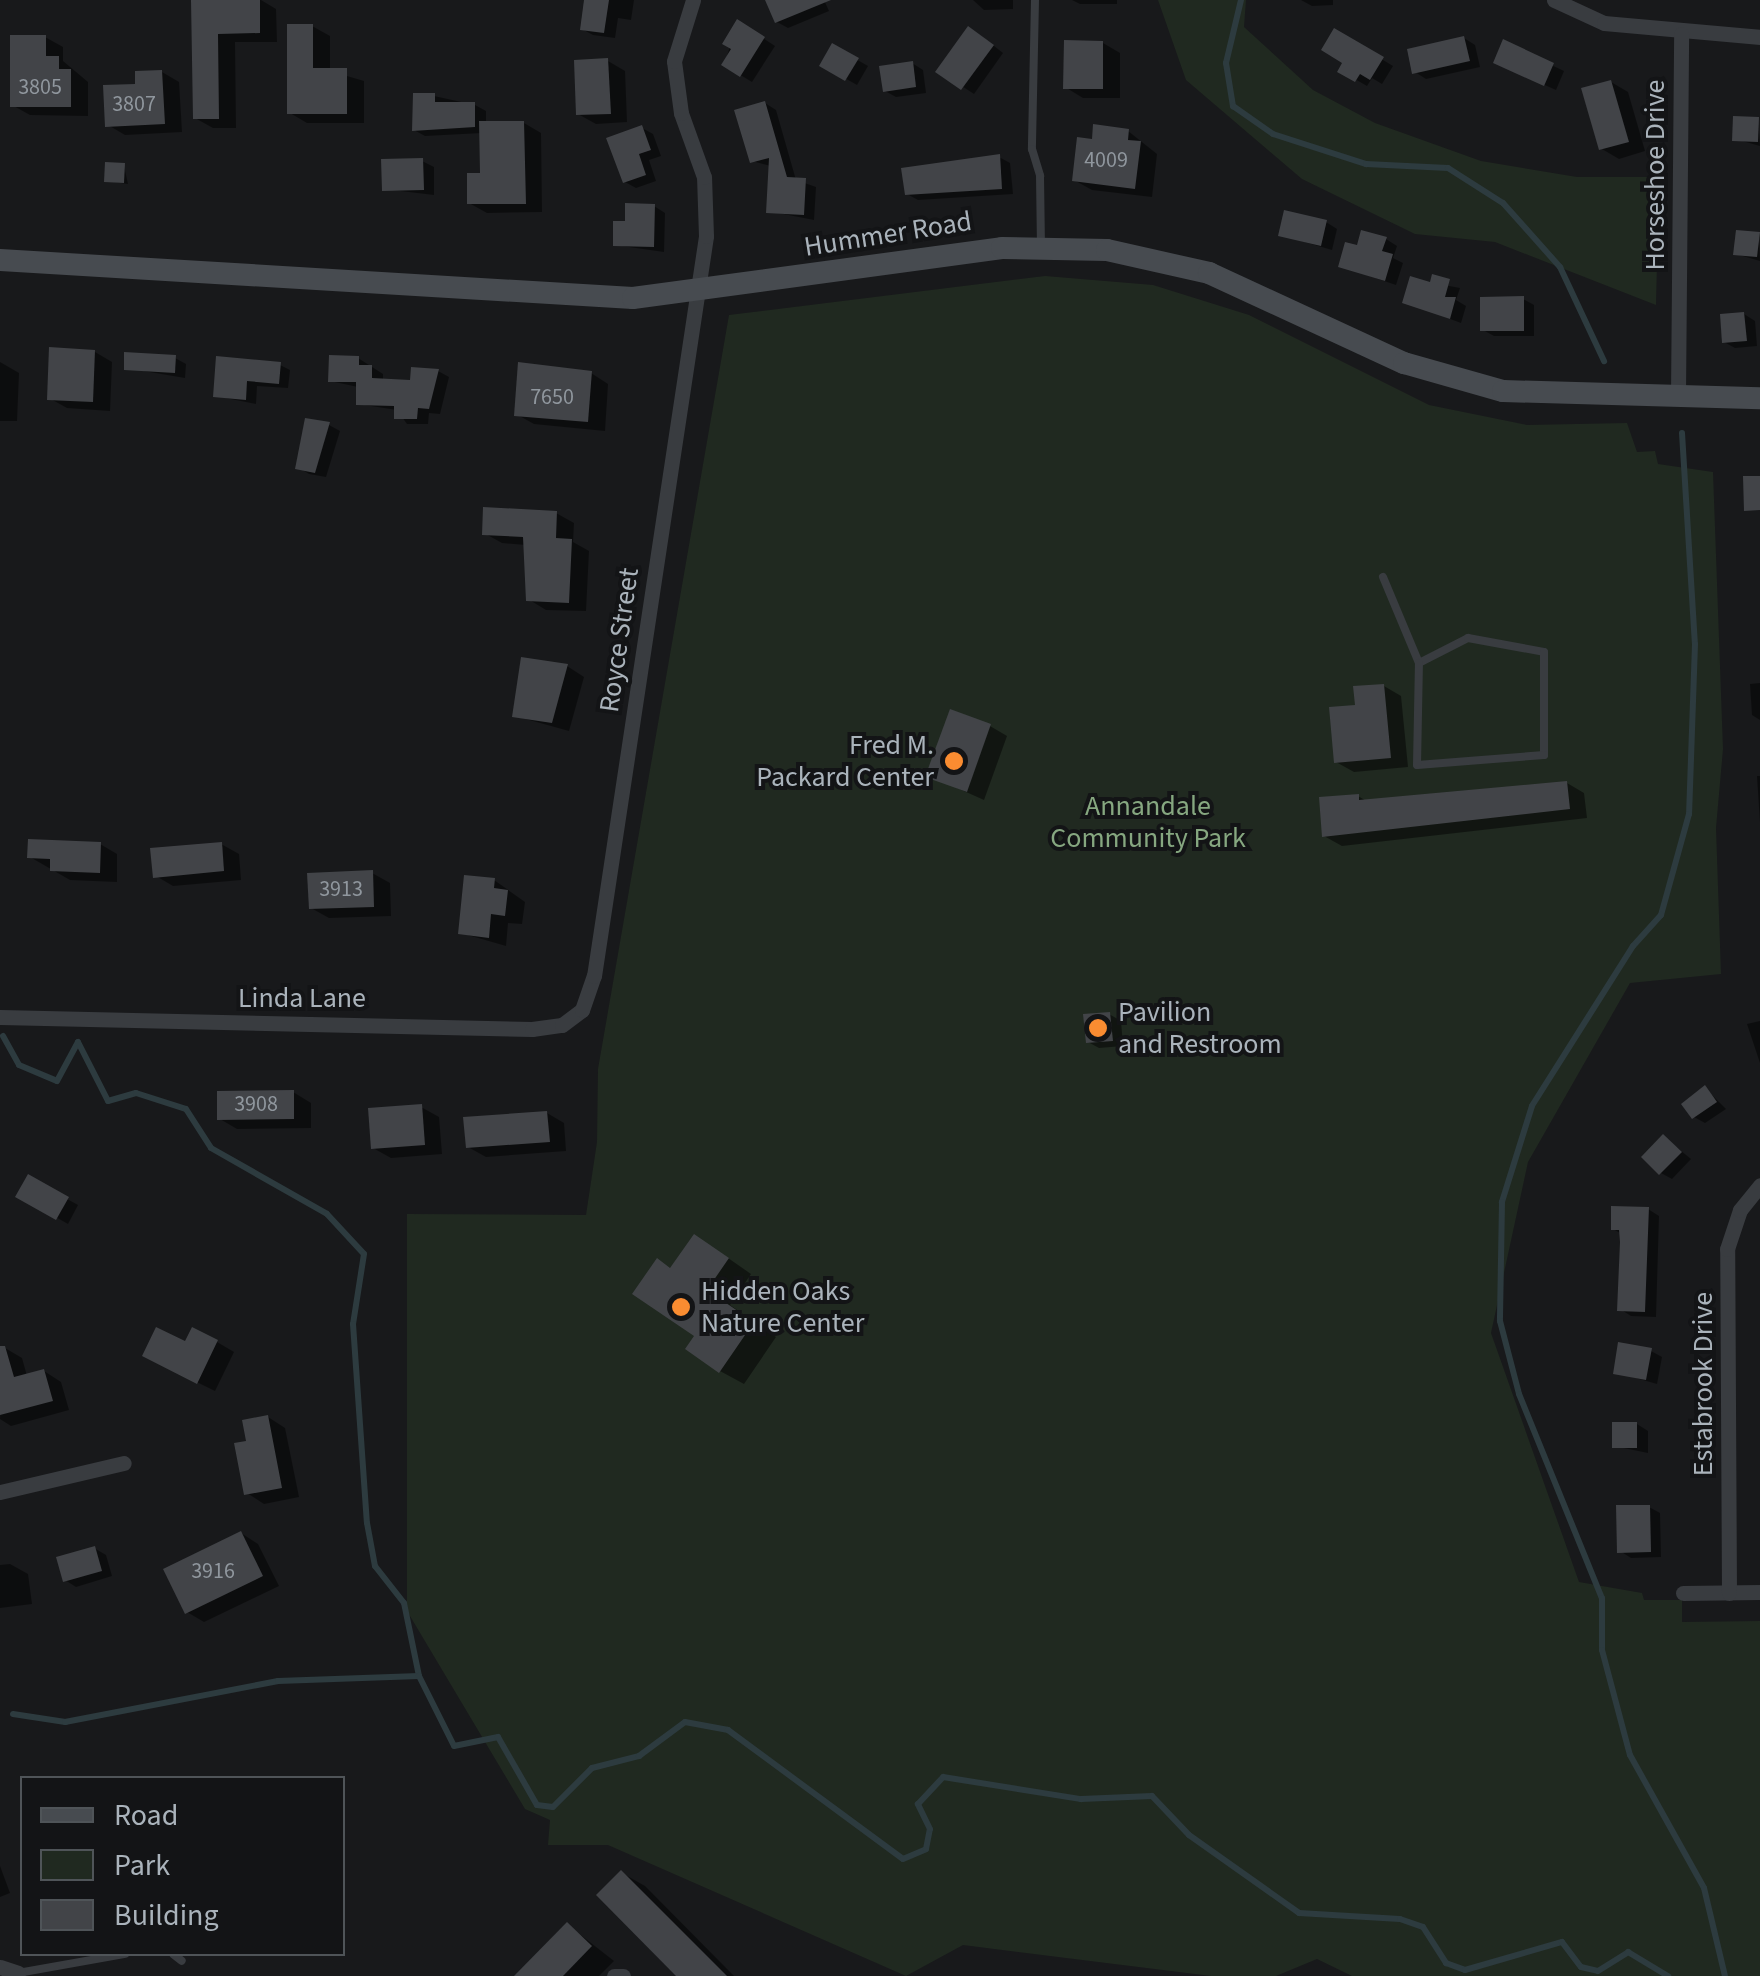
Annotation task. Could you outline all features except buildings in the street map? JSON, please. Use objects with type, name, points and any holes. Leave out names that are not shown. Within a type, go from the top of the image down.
[{"type":"main road","name":"Hummer Road","points":[[0,260],[571,299],[696,292],[1040,246],[1107,250],[1209,273],[1404,363],[1503,391],[1760,398]]},
{"type":"street","name":"Royce Street","points":[[590,996],[696,292],[707,193],[681,113],[674,61],[693,0]]},
{"type":"street","points":[[1554,0],[1604,24],[1681,34],[1760,37]]},
{"type":"street","name":"Horseshoe Drive","points":[[1678,395],[1681,34]]},
{"type":"street","name":"Linda Lane","points":[[0,1017],[532,1028],[574,1019],[590,996]]},
{"type":"street","name":"Estabrook Drive","points":[[1729,1592],[1727,1249],[1740,1210],[1760,1185]]},
{"type":"street","points":[[0,1492],[124,1463]]},
{"type":"street","points":[[1683,1593],[1760,1592]]},
{"type":"street","points":[[0,1967],[18,1973]]},
{"type":"street","points":[[614,1976],[623,1976]]},
{"type":"lane","points":[[1035,0],[1032,150],[1040,176],[1040,246]]},
{"type":"lane","points":[[1383,577],[1419,663],[1417,765],[1544,754],[1544,652],[1468,638],[1419,663]]},
{"type":"lane","points":[[18,1973],[114,1956]]},
{"type":"lane","points":[[176,1956],[182,1961]]},
{"type":"green space","points":[[1158,0],[1246,0],[1244,27],[1313,90],[1375,123],[1481,161],[1577,177],[1659,177],[1656,305],[1495,242],[1415,234],[1302,179],[1186,80]]},
{"type":"green space","name":"Annandale Community Park","points":[[1045,276],[1153,285],[1249,315],[1429,405],[1527,425],[1627,423],[1637,452],[1655,451],[1658,464],[1713,472],[1723,749],[1716,828],[1721,974],[1630,983],[1528,1162],[1491,1333],[1579,1582],[1642,1593],[1644,1600],[1682,1600],[1682,1622],[1760,1621],[1760,1976],[1352,1976],[1317,1959],[1276,1976],[1211,1976],[963,1945],[906,1976],[608,1845],[548,1845],[550,1820],[525,1809],[407,1611],[407,1214],[586,1215],[597,1142],[598,1069],[729,315]]},
{"type":"waterway","points":[[1241,0],[1226,63],[1233,106],[1273,134],[1366,164],[1448,168],[1503,203],[1560,267],[1604,361]]},
{"type":"waterway","points":[[1682,433],[1695,644],[1689,814],[1661,915],[1633,946],[1532,1106],[1502,1202],[1500,1321],[1519,1394],[1602,1598],[1602,1650],[1630,1755],[1704,1888],[1725,1976]]},
{"type":"waterway","points":[[3,1036],[19,1065],[57,1081],[78,1042],[108,1101],[136,1093],[186,1109],[211,1148],[327,1214],[364,1254],[353,1324],[367,1523],[375,1566],[404,1603],[419,1676]]},
{"type":"waterway","points":[[13,1714],[65,1722],[278,1681],[419,1676],[454,1746],[498,1737],[537,1805],[553,1807],[592,1768],[639,1756],[685,1722],[728,1730],[903,1859],[926,1849],[930,1829],[918,1804],[943,1777],[1081,1799],[1152,1796],[1189,1835],[1299,1913],[1400,1919],[1423,1927],[1446,1963],[1465,1970],[1562,1942],[1581,1967],[1598,1971],[1628,1952],[1668,1976]]},
{"type":"place","name":"Fred M. Packard Center","points":[[954,761]]},
{"type":"place","name":"Pavilion and Restroom","points":[[1098,1028]]},
{"type":"place","name":"Hidden Oaks Nature Center","points":[[681,1307]]}]
